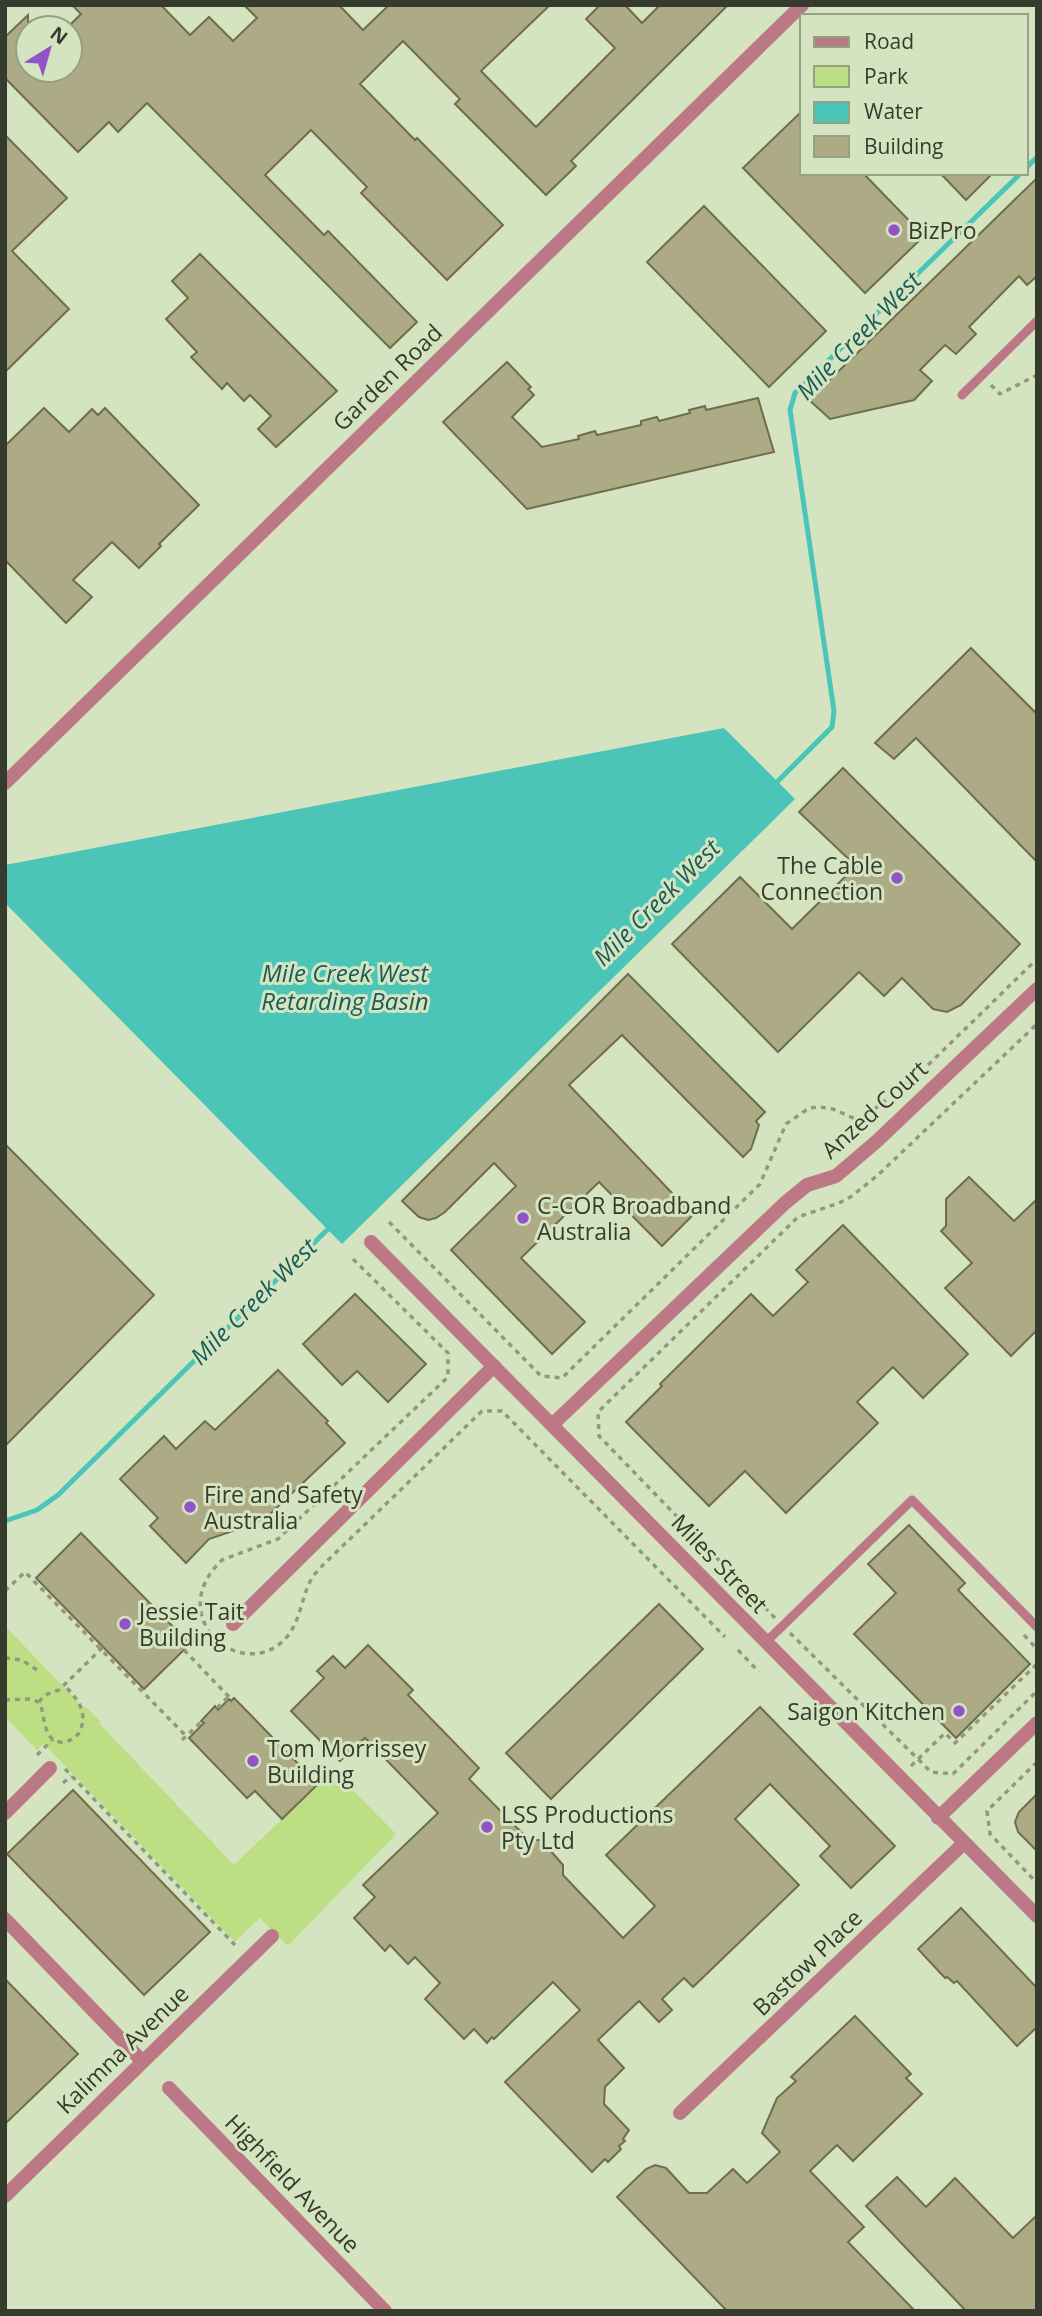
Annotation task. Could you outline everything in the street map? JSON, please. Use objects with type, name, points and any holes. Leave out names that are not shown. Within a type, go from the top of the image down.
[{"type":"street","name":"Garden Road","points":[[5,783],[802,5]]},
{"type":"street","name":"Anzed Court","points":[[552,1424],[785,1203],[807,1185],[836,1176],[877,1142],[1037,989]]},
{"type":"street","name":"Miles Street","points":[[371,1242],[1037,1916]]},
{"type":"street","points":[[233,1624],[494,1366]]},
{"type":"street","points":[[938,1818],[1037,1723]]},
{"type":"street","points":[[5,1813],[56,1767]]},
{"type":"street","name":"Bastow Place","points":[[680,2113],[964,1843]]},
{"type":"street","points":[[5,1919],[142,2061]]},
{"type":"street","name":"Kalimna Avenue","points":[[5,2196],[272,1936]]},
{"type":"street","name":"Highfield Avenue","points":[[169,2088],[385,2311]]},
{"type":"lane","points":[[962,395],[1037,321]]},
{"type":"lane","points":[[766,1642],[912,1500],[1037,1628]]},
{"type":"path","points":[[981,376],[1000,394],[1037,375]]},
{"type":"path","points":[[389,1222],[541,1376],[562,1378],[761,1184],[786,1124],[809,1108],[820,1107],[833,1109],[860,1121],[925,1068],[1037,958]]},
{"type":"path","points":[[1037,1024],[878,1175],[852,1196],[797,1217],[598,1412],[599,1436],[783,1626],[931,1772],[953,1774],[1037,1691]]},
{"type":"path","points":[[509,1417],[725,1637]]},
{"type":"path","points":[[5,1591],[25,1572],[102,1648],[184,1738],[202,1721]]},
{"type":"path","points":[[1018,1629],[1037,1649]]},
{"type":"path","points":[[39,1702],[45,1695],[59,1690],[102,1648]]},
{"type":"path","points":[[184,1650],[230,1698],[217,1708]]},
{"type":"path","points":[[738,1650],[759,1672]]},
{"type":"path","points":[[5,1658],[22,1660],[37,1670]]},
{"type":"path","points":[[898,1777],[945,1732],[955,1743],[1037,1664]]},
{"type":"path","points":[[5,1700],[29,1699],[39,1702],[45,1727],[53,1739],[59,1742],[75,1738],[83,1723],[81,1704],[64,1685]]},
{"type":"path","points":[[37,1755],[53,1739]]},
{"type":"path","points":[[1037,1762],[987,1811],[990,1834],[1037,1883]]},
{"type":"path","points":[[56,1767],[71,1776],[236,1945]]},
{"type":"path","points":[[63,1783],[71,1776]]},
{"type":"green space","points":[[5,1626],[84,1708],[85,1706],[101,1722],[99,1723],[234,1865],[333,1770],[396,1834],[288,1946],[260,1918],[235,1942],[44,1744],[37,1750],[5,1717]]},
{"type":"water","name":"Mile Creek West Retarding Basin","points":[[724,728],[795,799],[342,1244],[5,903],[5,865]]},
{"type":"building","points":[[72,5],[161,5],[190,35],[209,17],[233,41],[257,18],[244,5],[339,5],[363,30],[389,5],[550,5],[481,71],[536,127],[615,48],[586,19],[600,5],[625,5],[642,23],[660,5],[728,5],[571,161],[576,166],[546,195],[455,104],[460,99],[403,41],[360,84],[503,225],[447,280],[361,193],[367,187],[311,130],[265,175],[324,235],[328,231],[417,322],[390,348],[147,103],[118,132],[109,122],[78,152],[5,78],[5,37],[14,28],[14,84],[84,84],[84,14]]},
{"type":"building","points":[[800,113],[800,175],[865,175],[924,236],[865,293],[743,168]]},
{"type":"building","points":[[5,135],[67,198],[12,251],[69,309],[5,372]]},
{"type":"building","points":[[942,175],[991,175],[966,200]]},
{"type":"building","points":[[1037,178],[1037,276],[1027,285],[1019,276],[969,327],[976,334],[956,354],[945,345],[920,370],[932,381],[914,400],[830,419],[809,400]]},
{"type":"building","points":[[704,206],[826,331],[769,387],[647,262]]},
{"type":"building","points":[[200,254],[337,391],[276,447],[258,429],[271,416],[250,395],[244,401],[227,383],[222,389],[191,357],[197,352],[166,319],[188,298],[172,281]]},
{"type":"building","points":[[507,362],[531,387],[528,389],[534,395],[512,417],[542,447],[579,439],[578,436],[595,431],[597,435],[641,425],[641,421],[657,417],[659,421],[705,406],[706,410],[758,398],[774,452],[527,509],[443,422]]},
{"type":"building","points":[[44,408],[69,432],[92,409],[98,415],[105,408],[199,505],[139,568],[112,542],[73,580],[92,597],[66,623],[5,560],[5,446]]},
{"type":"building","points":[[971,648],[1037,714],[1037,862],[916,738],[894,759],[875,743]]},
{"type":"building","points":[[843,768],[1020,944],[961,1005],[947,1012],[933,1009],[902,978],[884,996],[859,972],[778,1052],[672,944],[740,877],[792,929],[856,866],[799,812]]},
{"type":"building","points":[[628,974],[765,1112],[756,1121],[759,1125],[751,1149],[743,1157],[622,1035],[569,1085],[693,1215],[662,1246],[599,1182],[521,1258],[585,1322],[552,1354],[451,1250],[516,1186],[494,1163],[436,1218],[428,1220],[419,1217],[402,1201]]},
{"type":"building","points":[[5,1144],[154,1295],[5,1446]]},
{"type":"building","points":[[969,1177],[1014,1221],[1037,1199],[1037,1330],[1011,1356],[945,1288],[972,1263],[941,1231],[946,1226],[946,1199]]},
{"type":"building","points":[[843,1225],[968,1354],[923,1398],[893,1367],[857,1402],[878,1423],[786,1513],[745,1471],[709,1506],[626,1422],[662,1386],[660,1384],[751,1294],[773,1316],[808,1282],[796,1270]]},
{"type":"building","points":[[355,1294],[426,1364],[388,1402],[357,1371],[342,1385],[303,1344]]},
{"type":"building","points":[[278,1370],[328,1421],[326,1423],[345,1443],[266,1518],[250,1524],[245,1519],[233,1531],[209,1539],[186,1563],[150,1526],[158,1518],[120,1479],[164,1436],[176,1449],[205,1421],[215,1430]]},
{"type":"building","points":[[909,1525],[965,1583],[958,1590],[1030,1664],[956,1738],[854,1634],[896,1593],[868,1564]]},
{"type":"building","name":"Jessie Tait Building","points":[[81,1533],[190,1644],[144,1689],[36,1578]]},
{"type":"building","points":[[659,1604],[703,1649],[551,1799],[506,1753]]},
{"type":"building","points":[[368,1645],[413,1690],[408,1695],[479,1768],[469,1779],[529,1840],[540,1840],[549,1849],[563,1865],[563,1875],[623,1938],[655,1906],[606,1855],[760,1707],[895,1846],[851,1888],[820,1856],[830,1846],[770,1784],[735,1819],[799,1885],[693,1987],[684,1978],[662,1999],[672,2010],[659,2022],[639,2001],[598,2040],[624,2068],[605,2087],[604,2104],[629,2130],[623,2139],[625,2141],[619,2146],[621,2149],[608,2162],[605,2159],[592,2172],[505,2082],[580,2010],[553,1982],[494,2039],[492,2037],[487,2043],[474,2029],[464,2039],[425,1999],[440,1983],[415,1957],[408,1964],[390,1945],[385,1951],[354,1918],[375,1897],[363,1885],[438,1813],[365,1738],[340,1761],[291,1711],[324,1678],[317,1671],[333,1656],[345,1668]]},
{"type":"building","name":"Tom Morrissey Building","points":[[234,1698],[318,1784],[282,1819],[255,1791],[247,1798],[189,1738],[204,1723],[201,1721],[215,1706],[218,1710],[229,1699],[231,1701]]},
{"type":"building","points":[[73,1790],[210,1932],[144,1995],[7,1854]]},
{"type":"building","points":[[1037,1794],[1037,1851],[1018,1832],[1015,1822],[1019,1812]]},
{"type":"building","points":[[961,1908],[1037,1988],[1037,2027],[1017,2046],[957,1981],[954,1983],[945,1978],[918,1949]]},
{"type":"building","points":[[5,1979],[78,2054],[5,2124]]},
{"type":"building","points":[[855,2016],[911,2074],[906,2078],[922,2094],[853,2161],[837,2145],[810,2171],[864,2227],[848,2242],[915,2311],[727,2311],[617,2197],[646,2169],[655,2165],[666,2168],[689,2193],[707,2193],[733,2169],[747,2183],[780,2152],[762,2133],[777,2098],[796,2081],[791,2077]]},
{"type":"building","points":[[897,2177],[926,2207],[955,2178],[1013,2238],[1037,2215],[1037,2311],[966,2311],[866,2206]]},
{"type":"waterway","name":"Mile Creek West","points":[[1028,166],[1037,157]]},
{"type":"waterway","name":"Mile Creek West","points":[[774,785],[832,727],[834,711],[790,410],[795,393],[1019,175]]},
{"type":"waterway","name":"Mile Creek West","points":[[5,1521],[37,1510],[58,1495],[330,1227]]},
{"type":"place","name":"BizPro","points":[[894,230]]},
{"type":"place","name":"The Cable Connection","points":[[897,878]]},
{"type":"place","name":"C-COR Broadband Australia","points":[[523,1218]]},
{"type":"place","name":"Fire and Safety Australia","points":[[190,1507]]},
{"type":"place","name":"Jessie Tait Building","points":[[125,1624]]},
{"type":"place","name":"Saigon Kitchen","points":[[959,1711]]},
{"type":"place","name":"Tom Morrissey Building","points":[[253,1761]]},
{"type":"place","name":"LSS Productions Pty Ltd","points":[[487,1827]]}]
